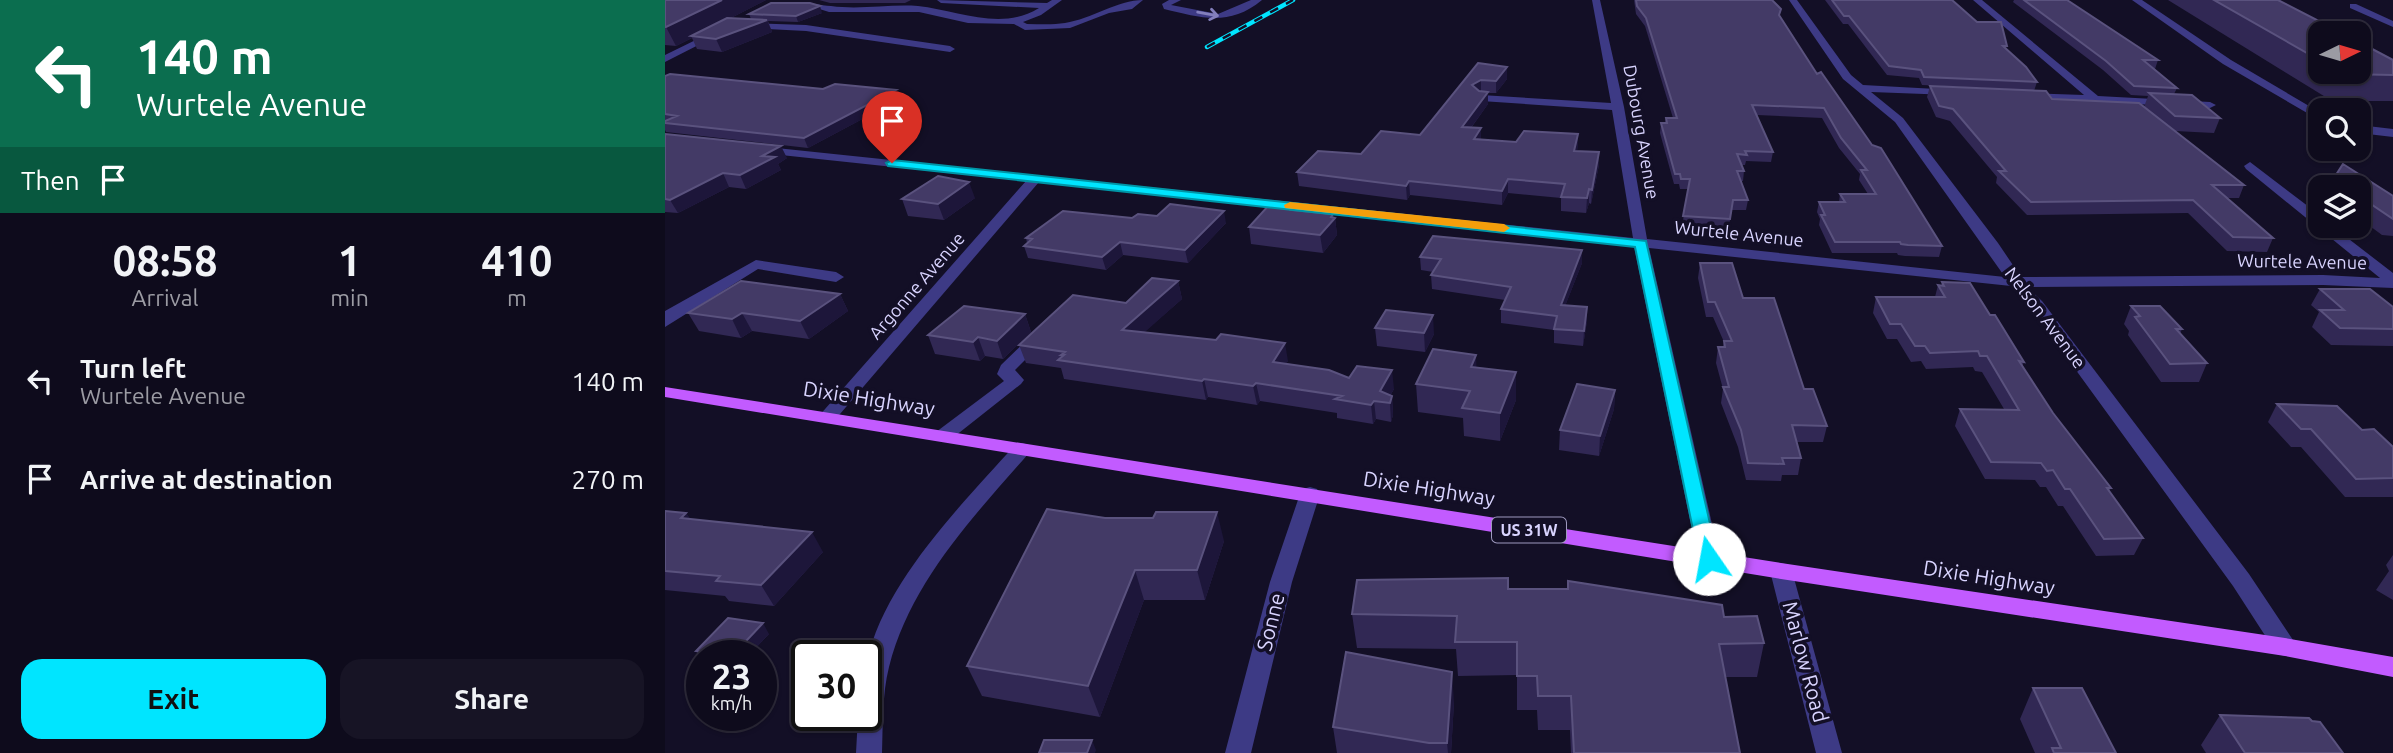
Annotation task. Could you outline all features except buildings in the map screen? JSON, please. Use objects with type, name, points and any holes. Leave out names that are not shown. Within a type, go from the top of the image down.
[{"type":"main road","name":"Dixie Highway","points":[[665,392],[1781,571],[2285,647],[2390,670]]},
{"type":"street","points":[[919,9],[941,0],[1054,3]]},
{"type":"street","points":[[1016,21],[1025,27],[1067,26],[1107,11],[1129,7],[1139,0]]},
{"type":"street","points":[[1169,0],[1176,0]]},
{"type":"street","points":[[1176,0],[1165,5],[1219,17],[1227,16],[1258,0]]},
{"type":"street","name":"Dubourg Avenue","points":[[1596,0],[1618,107],[1641,244],[1709,559]]},
{"type":"street","name":"Nelson Avenue","points":[[1793,0],[1847,77],[1899,120],[1993,246],[2015,282],[2036,304],[2241,580],[2285,647]]},
{"type":"street","points":[[1977,0],[2095,99]]},
{"type":"street","points":[[2136,0],[2228,62],[2308,110]]},
{"type":"street","points":[[772,4],[814,4],[829,9],[919,9],[968,20],[1016,21],[1054,3]]},
{"type":"street","points":[[2353,6],[2393,24]]},
{"type":"street","points":[[751,15],[741,23],[806,28],[950,49]]},
{"type":"street","points":[[665,59],[720,31]]},
{"type":"street","points":[[1862,88],[1959,92]]},
{"type":"street","points":[[2014,95],[2210,105]]},
{"type":"street","points":[[1481,98],[1618,107]]},
{"type":"street","points":[[2371,131],[2393,133]]},
{"type":"street","name":"Wurtele Avenue","points":[[749,148],[2015,282],[2393,282]]},
{"type":"street","points":[[2249,166],[2308,213]]},
{"type":"street","name":"Argonne Avenue","points":[[827,417],[1036,178]]},
{"type":"street","points":[[2339,238],[2393,282]]},
{"type":"street","points":[[665,321],[670,315],[756,264],[836,277]]},
{"type":"street","points":[[943,436],[1015,380],[1006,374],[1007,369],[1049,328]]},
{"type":"street","points":[[869,753],[877,668],[901,607],[933,554],[1022,449]]},
{"type":"street","name":"Sonne","points":[[1238,753],[1281,582],[1310,494]]},
{"type":"street","name":"Marlow Road","points":[[1781,571],[1829,753]]},
{"type":"railway","points":[[1207,47],[1293,0]]},
{"type":"slow traffic","points":[[1290,205],[1504,228]]},
{"type":"route","points":[[892,163],[1641,244],[1709,559]]}]
